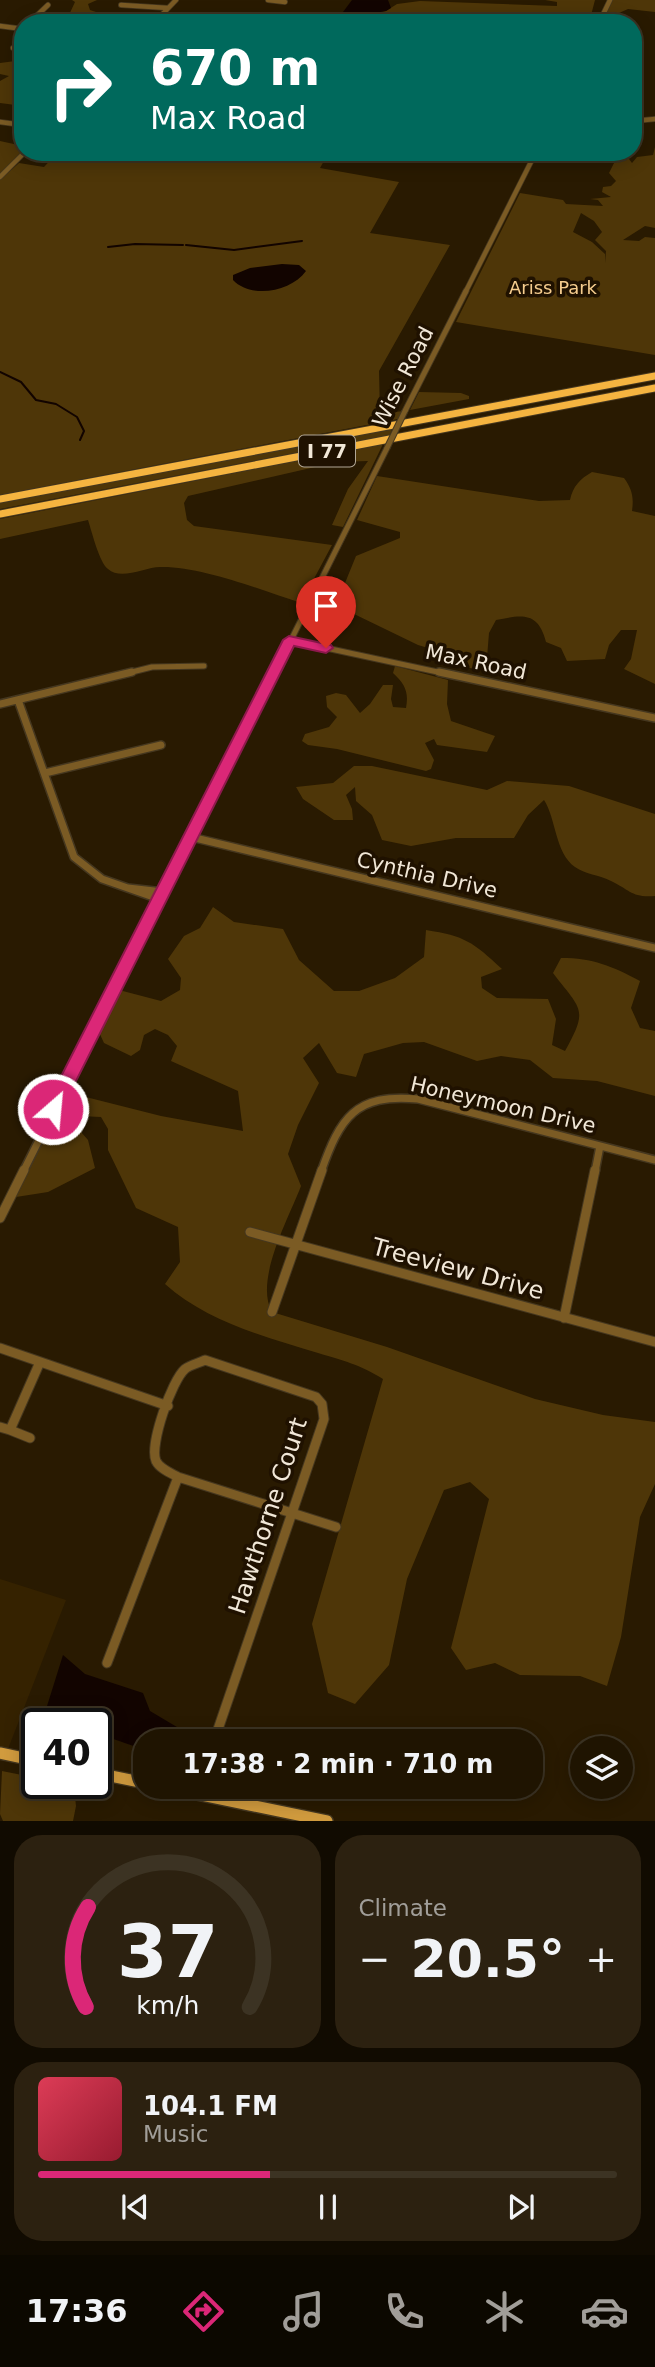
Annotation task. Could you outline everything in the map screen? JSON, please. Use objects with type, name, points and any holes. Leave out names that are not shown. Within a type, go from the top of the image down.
[{"type":"highway","name":"I 77","points":[[0,499],[655,376]]},
{"type":"highway","name":"I 77","points":[[0,514],[655,388]]},
{"type":"main road","points":[[0,1753],[21,1757]]},
{"type":"main road","points":[[112,1776],[133,1781]]},
{"type":"main road","points":[[235,1799],[327,1821]]},
{"type":"street","points":[[162,14],[176,0]]},
{"type":"street","points":[[268,0],[285,2]]},
{"type":"street","points":[[38,14],[48,5]]},
{"type":"street","points":[[121,5],[168,8]]},
{"type":"street","points":[[0,177],[16,161]]},
{"type":"street","name":"Wise Road","points":[[0,1218],[531,161]]},
{"type":"street","name":"Max Road","points":[[289,640],[655,718]]},
{"type":"street","points":[[0,704],[152,667],[204,666]]},
{"type":"street","points":[[18,700],[74,857],[86,871],[108,882],[133,892],[161,895]]},
{"type":"street","points":[[45,773],[161,745]]},
{"type":"street","name":"Cynthia Drive","points":[[191,837],[655,948]]},
{"type":"street","name":"Honeymoon Drive","points":[[272,1312],[334,1134],[348,1115],[374,1101],[418,1099],[655,1160]]},
{"type":"street","points":[[565,1318],[600,1146]]},
{"type":"street","name":"Treeview Drive","points":[[250,1231],[655,1342]]},
{"type":"street","points":[[0,1348],[168,1406],[154,1442],[156,1459],[167,1472],[336,1527]]},
{"type":"street","name":"Hawthorne Court","points":[[168,1406],[184,1370],[205,1360],[320,1400],[324,1419],[218,1729]]},
{"type":"street","points":[[30,1438],[5,1428],[40,1362]]},
{"type":"street","points":[[107,1663],[178,1477]]},
{"type":"shaded area","points":[[352,0],[388,0],[391,8],[370,14],[342,14]]},
{"type":"shaded area","points":[[299,265],[306,271],[291,284],[271,290],[250,290],[233,280],[233,275],[250,268]]},
{"type":"shaded area","points":[[0,1579],[66,1600],[24,1708],[21,1708],[21,1716],[6,1754],[0,1753]]},
{"type":"shaded area","points":[[63,1655],[85,1674],[143,1693],[150,1711],[180,1729],[133,1729],[133,1746],[112,1739],[112,1708],[46,1708]]},
{"type":"green space","points":[[72,0],[97,0],[88,4],[90,10],[102,14],[69,14],[75,2]]},
{"type":"green space","points":[[545,0],[595,0],[591,14],[367,14],[386,11],[397,4],[420,1],[557,6],[557,2]]},
{"type":"green space","points":[[612,0],[655,0],[655,12],[628,9],[617,14],[605,14]]},
{"type":"green space","points":[[14,61],[14,105],[0,103],[0,81],[9,76],[0,74],[0,63]]},
{"type":"green space","points":[[0,141],[14,144],[16,161],[2,178],[19,163],[44,167],[50,161],[324,161],[320,168],[399,182],[370,233],[450,245],[379,371],[380,414],[403,411],[398,419],[0,495]]},
{"type":"green space","name":"Ariss Park","points":[[655,147],[655,228],[645,226],[623,240],[655,238],[655,355],[456,322],[520,193],[563,200],[566,204],[603,206],[598,200],[590,199],[611,197],[602,192],[603,187],[611,186],[616,181],[609,173],[615,161],[632,163],[642,161],[642,156],[653,155]],"holes":[[[581,213],[594,221],[602,232],[595,240],[606,251],[605,263],[605,254],[592,242],[573,232]]]},
{"type":"green space","points":[[419,392],[461,393],[469,396],[469,399],[410,410]]},
{"type":"green space","points":[[392,429],[390,435],[0,509],[0,503]]},
{"type":"green space","points":[[383,444],[343,527],[332,525],[348,489],[368,461],[337,462],[188,496],[184,503],[187,520],[194,526],[332,545],[301,603],[194,570],[160,567],[126,574],[113,572],[102,560],[88,520],[0,539],[0,519]]},
{"type":"green space","points":[[592,472],[624,478],[632,493],[632,511],[655,516],[655,684],[624,669],[631,659],[637,630],[621,630],[609,645],[605,659],[567,661],[561,648],[546,642],[543,632],[534,620],[514,617],[496,620],[489,633],[486,670],[461,667],[445,653],[418,645],[319,597],[330,586],[345,583],[356,556],[400,538],[400,532],[357,520],[377,476],[539,501],[570,500],[578,483]]},
{"type":"green space","points":[[395,666],[448,680],[447,704],[451,721],[495,736],[487,752],[437,745],[434,739],[425,743],[434,760],[431,769],[426,771],[337,749],[308,745],[302,741],[305,734],[329,727],[337,717],[327,707],[326,696],[336,693],[346,695],[360,713],[383,685],[393,685],[393,707],[406,708],[406,693],[393,673]]},
{"type":"green space","points":[[354,766],[372,766],[487,790],[507,781],[569,786],[655,814],[655,896],[636,895],[607,879],[575,867],[568,861],[544,800],[528,815],[514,838],[456,838],[411,846],[382,840],[372,815],[356,801],[355,787],[346,795],[353,820],[334,820],[303,799],[296,787],[333,783]]},
{"type":"green space","points":[[213,907],[234,922],[283,929],[299,960],[334,991],[359,991],[395,978],[424,957],[426,930],[460,938],[475,946],[502,969],[481,977],[482,988],[497,998],[548,999],[556,1019],[552,1045],[565,1051],[579,1017],[575,1003],[553,973],[561,958],[583,959],[602,964],[640,981],[631,1008],[640,1028],[655,1031],[655,1096],[597,1081],[553,1078],[530,1060],[501,1056],[477,1061],[424,1042],[403,1043],[364,1054],[356,1077],[337,1073],[319,1043],[303,1058],[319,1083],[298,1125],[288,1154],[301,1186],[275,1249],[267,1283],[272,1312],[387,1347],[535,1399],[603,1415],[655,1422],[655,1484],[640,1517],[621,1637],[607,1686],[580,1676],[520,1675],[495,1663],[466,1670],[451,1648],[489,1499],[470,1482],[444,1490],[407,1579],[389,1665],[355,1704],[328,1693],[312,1624],[383,1379],[351,1363],[257,1334],[217,1318],[181,1297],[165,1284],[180,1262],[178,1227],[136,1208],[108,1150],[108,1129],[101,1117],[79,1116],[75,1125],[88,1140],[95,1168],[48,1192],[16,1197],[66,1092],[161,1116],[243,1131],[238,1091],[171,1061],[177,1046],[168,1035],[155,1029],[144,1035],[140,1050],[131,1056],[104,1043],[98,1030],[119,990],[161,1001],[180,990],[181,978],[168,959],[184,936],[200,928]]},
{"type":"green space","points":[[2,1771],[21,1775],[21,1799],[75,1799],[73,1821],[3,1821],[0,1814]]},
{"type":"waterway","points":[[186,245],[234,250],[302,241]]},
{"type":"waterway","points":[[108,247],[135,244],[183,245]]},
{"type":"waterway","points":[[0,372],[21,382],[36,400],[56,404],[77,417],[84,431],[80,440]]},
{"type":"route","points":[[53,1109],[289,640],[326,648]]}]
